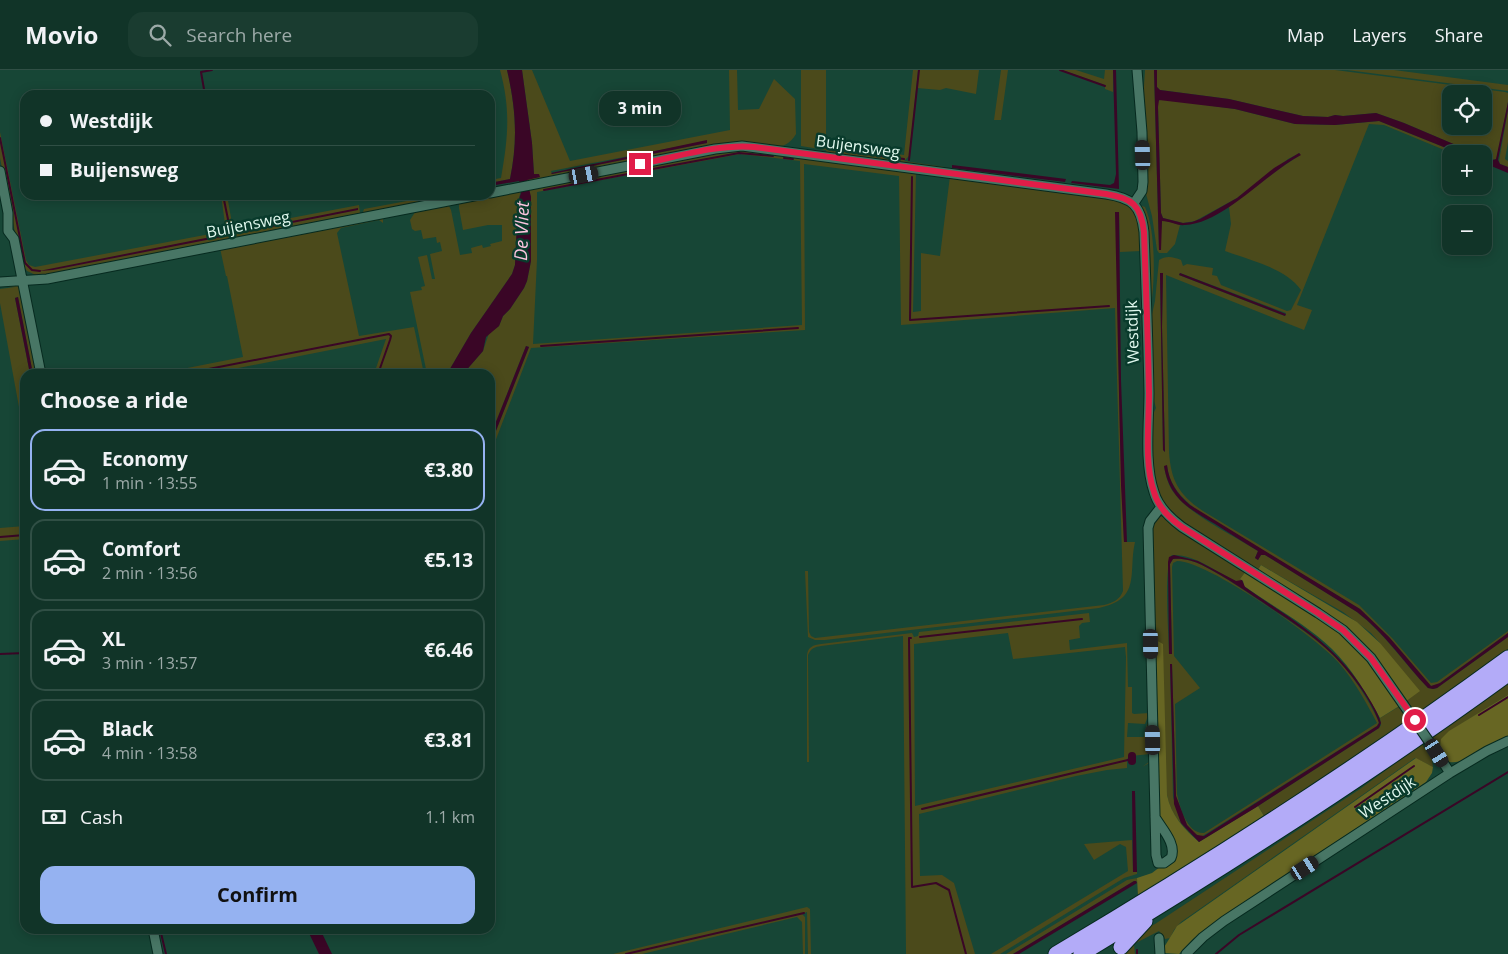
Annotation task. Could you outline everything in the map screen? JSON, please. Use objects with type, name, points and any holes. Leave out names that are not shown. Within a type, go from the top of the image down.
[{"type":"highway","points":[[1056,954],[1159,893],[1318,791],[1508,658]]},
{"type":"highway","points":[[1081,954],[1267,839],[1362,776],[1508,674]]},
{"type":"highway","points":[[1121,948],[1160,906]]},
{"type":"street","points":[[1134,203],[1140,194],[1143,182],[1142,125],[1137,70]]},
{"type":"street","name":"Buijensweg","points":[[495,192],[720,148],[742,146],[1106,194],[1121,197],[1134,203]]},
{"type":"street","points":[[0,171],[8,212],[4,230],[14,239],[40,369]]},
{"type":"street","name":"Buijensweg","points":[[0,282],[47,279],[453,200]]},
{"type":"street","name":"Westdijk","points":[[1134,203],[1141,216],[1144,232],[1150,472],[1154,493],[1161,507],[1182,527],[1343,630],[1371,658],[1450,774],[1216,927],[1198,940],[1186,954]]},
{"type":"street","points":[[1155,818],[1148,528],[1150,520],[1161,507]]},
{"type":"street","points":[[1450,774],[1487,751],[1508,741]]},
{"type":"street","points":[[154,934],[158,954]]},
{"type":"street","points":[[1159,938],[1160,954]]},
{"type":"shaded area","points":[[500,70],[507,70],[515,124],[513,165],[510,179],[495,182],[495,179],[501,178],[507,137],[507,111]]},
{"type":"shaded area","points":[[522,70],[532,70],[570,161],[730,130],[729,70],[737,70],[738,110],[759,109],[774,79],[795,99],[796,134],[792,140],[782,146],[770,147],[751,144],[527,183],[527,179],[539,177],[539,174],[534,175],[532,143]],"holes":[[[707,141],[707,143],[552,174],[551,171]]]},
{"type":"shaded area","points":[[801,70],[826,70],[826,145],[904,155],[913,70],[918,70],[909,156],[904,161],[945,167],[942,170],[827,154],[826,150],[801,146]]},
{"type":"shaded area","points":[[919,70],[979,70],[976,94],[946,88],[940,90],[917,88]]},
{"type":"shaded area","points":[[1001,70],[1008,70],[1001,120],[994,120]]},
{"type":"shaded area","points":[[1062,70],[1076,70],[1104,79],[1105,70],[1113,70],[1113,92],[1105,89],[1105,85]]},
{"type":"shaded area","points":[[1145,70],[1154,70],[1159,250],[1162,221],[1180,225],[1175,244],[1167,253],[1159,253],[1157,250],[1152,216],[1145,190],[1143,102]]},
{"type":"shaded area","points":[[1157,70],[1335,70],[1451,85],[1442,85],[1442,135],[1492,135],[1492,90],[1508,93],[1508,102],[1496,160],[1492,159],[1492,145],[1456,145],[1376,113],[1328,117],[1303,116],[1229,99],[1160,90],[1157,87]]},
{"type":"shaded area","points":[[1347,70],[1394,70],[1508,85],[1508,91],[1492,89],[1492,85],[1462,85]]},
{"type":"shaded area","points":[[1163,99],[1235,109],[1295,124],[1335,125],[1379,121],[1442,146],[1442,149],[1384,125],[1369,124],[1297,305],[1312,310],[1304,330],[1166,275],[1169,452],[1174,479],[1182,493],[1203,511],[1359,605],[1393,639],[1431,683],[1437,682],[1508,631],[1508,633],[1437,685],[1431,686],[1389,637],[1360,609],[1198,511],[1178,492],[1171,480],[1167,466],[1164,466],[1173,491],[1182,502],[1214,525],[1258,551],[1255,558],[1258,560],[1261,555],[1265,555],[1357,612],[1386,639],[1428,688],[1437,688],[1508,637],[1508,649],[1403,724],[1264,816],[1258,806],[1379,728],[1381,725],[1380,718],[1400,706],[1380,643],[1371,633],[1343,612],[1261,565],[1257,571],[1181,523],[1162,502],[1153,476],[1152,416],[1156,408],[1152,394],[1150,323],[1155,301],[1159,260],[1164,257],[1173,257],[1181,260],[1183,266],[1187,264],[1213,268],[1212,275],[1217,276],[1221,285],[1287,311],[1291,310],[1301,290],[1294,282],[1277,270],[1225,251],[1231,224],[1229,207],[1300,155],[1300,153],[1288,159],[1237,198],[1195,221],[1183,223],[1163,218],[1161,213],[1158,101]],"holes":[[[1160,273],[1163,273],[1162,327],[1165,452],[1163,450]],[[1180,273],[1286,313],[1285,316],[1179,275]]]},
{"type":"shaded area","points":[[1508,110],[1508,142],[1505,159],[1508,161],[1508,167],[1500,164],[1499,161]]},
{"type":"shaded area","points":[[0,132],[26,260],[29,265],[35,267],[226,231],[222,200],[228,200],[233,229],[359,205],[360,213],[38,276],[27,271],[21,262],[0,158]]},
{"type":"shaded area","points":[[741,150],[893,171],[916,172],[913,312],[921,311],[921,253],[940,256],[950,176],[1116,200],[1131,208],[1138,220],[1141,251],[1120,252],[1119,212],[1118,294],[1124,542],[1135,542],[1132,574],[1127,591],[1122,598],[1113,604],[1099,608],[825,640],[815,640],[808,637],[805,571],[808,571],[809,632],[815,638],[1104,605],[1118,599],[1123,591],[1115,308],[901,325],[899,176],[804,164],[805,330],[531,348],[495,442],[495,433],[529,347],[526,346],[495,424],[495,369],[467,369],[483,351],[489,333],[499,326],[503,316],[510,309],[527,281],[531,261],[531,197],[528,189],[712,153]],"holes":[[[740,154],[800,161],[802,325],[533,344],[537,260],[537,192]]]},
{"type":"shaded area","points":[[521,190],[518,202],[515,265],[512,274],[471,333],[450,369],[426,369],[410,292],[422,290],[421,287],[425,286],[418,257],[427,255],[432,279],[435,279],[430,254],[442,251],[440,242],[437,243],[436,237],[423,239],[421,230],[415,231],[412,229],[410,220],[417,209],[448,204],[451,210],[460,255],[472,253],[471,248],[482,245],[483,248],[502,241],[502,225],[488,225],[463,230],[459,202],[495,200],[495,195]]},
{"type":"shaded area","points":[[412,200],[441,200],[366,213],[363,212],[364,209]]},
{"type":"shaded area","points":[[1142,206],[1145,207],[1149,217],[1153,242],[1154,270],[1151,306],[1141,208]]},
{"type":"shaded area","points":[[379,216],[383,219],[383,223],[379,220],[341,228],[337,233],[359,336],[414,327],[423,369],[376,369],[386,339],[233,369],[182,369],[243,357],[220,248]]},
{"type":"shaded area","points":[[18,283],[37,369],[32,369],[18,297],[15,298],[29,369],[20,369],[20,413],[0,303],[0,289],[15,287],[0,287],[0,285]]},
{"type":"shaded area","points":[[1157,516],[1165,517],[1246,571],[1240,579],[1242,580],[1238,582],[1198,561],[1172,555],[1169,561],[1167,586],[1169,654],[1172,653],[1170,564],[1173,559],[1184,559],[1202,565],[1228,580],[1302,629],[1324,647],[1352,677],[1364,694],[1379,722],[1377,726],[1201,837],[1194,833],[1187,825],[1183,813],[1193,829],[1204,833],[1377,723],[1349,676],[1326,650],[1286,619],[1236,586],[1192,564],[1177,561],[1173,563],[1172,567],[1174,656],[1200,688],[1175,704],[1177,794],[1182,811],[1176,796],[1172,664],[1170,664],[1173,797],[1181,823],[1191,834],[1183,826],[1176,816],[1170,806],[1167,795],[1152,638],[1150,528]]},
{"type":"shaded area","points":[[20,526],[20,539],[0,541],[0,528]]},
{"type":"shaded area","points":[[1261,565],[1357,622],[1380,643],[1420,691],[1405,702],[1375,659],[1257,571]]},
{"type":"shaded area","points":[[1246,571],[1309,611],[1345,637],[1382,678],[1401,705],[1380,718],[1359,682],[1332,649],[1300,624],[1244,586],[1243,581],[1240,579]]},
{"type":"shaded area","points":[[1089,613],[1090,622],[1082,623],[1079,626],[1080,638],[1069,640],[1070,650],[1127,643],[1128,687],[1132,687],[1132,713],[1149,713],[1145,724],[1128,723],[1127,737],[1144,737],[1147,724],[1151,721],[1151,762],[1142,767],[1149,762],[1150,754],[1131,756],[1127,759],[1127,768],[1076,776],[919,814],[920,876],[942,875],[954,883],[975,954],[906,954],[903,636],[821,646],[815,647],[810,651],[808,655],[809,762],[807,762],[807,655],[810,648],[821,644],[912,633],[914,637],[918,636],[919,632]],"holes":[[[1008,633],[1013,659],[1125,647],[1124,757],[915,806],[914,644]]]},
{"type":"shaded area","points":[[1152,638],[1163,644],[1167,795],[1175,815],[1183,827],[1199,842],[1258,806],[1264,816],[1138,896],[1137,878],[1152,873],[1173,857],[1158,816]]},
{"type":"shaded area","points":[[1508,684],[1508,695],[1458,726],[1441,742],[1438,748],[1430,737]]},
{"type":"shaded area","points":[[1508,695],[1508,738],[1468,759],[1453,762],[1447,761],[1438,748],[1441,739],[1449,731]]},
{"type":"shaded area","points":[[1422,744],[1432,760],[1433,767],[1415,758],[1181,922],[1170,938],[1165,939],[1159,931],[1134,944],[1135,954],[1119,954],[1141,931],[1155,924],[1360,789]]},
{"type":"shaded area","points":[[1416,758],[1433,767],[1432,773],[1426,782],[1221,918],[1193,939],[1179,954],[1164,953],[1163,949],[1177,926]]},
{"type":"shaded area","points":[[1132,840],[1133,871],[1137,872],[1137,874],[1124,878],[1000,954],[991,954],[1128,871],[1126,847],[1120,844],[1094,860],[1084,844]]},
{"type":"shaded area","points":[[1137,878],[1138,883],[1134,881],[1013,954],[1006,954],[1127,880]]},
{"type":"shaded area","points":[[807,907],[810,909],[811,954],[808,954],[807,912],[802,914],[805,917],[805,954],[803,954],[802,922],[797,917],[642,954],[613,954]]},
{"type":"water","name":"De Vliet","points":[[507,70],[522,70],[532,143],[534,174],[539,174],[540,177],[527,180],[531,197],[531,261],[527,281],[510,309],[503,316],[499,326],[486,337],[483,351],[467,369],[450,369],[471,333],[512,274],[515,265],[518,202],[521,193],[519,181],[495,185],[495,182],[510,179],[513,165],[515,124]]},
{"type":"water","points":[[1113,70],[1116,70],[1119,189],[1071,183],[1072,181],[1110,185],[1114,183],[1116,174]]},
{"type":"water","points":[[1154,70],[1157,70],[1157,87],[1160,90],[1229,99],[1303,116],[1328,117],[1376,113],[1456,145],[1442,146],[1379,121],[1335,125],[1295,124],[1235,109],[1159,100],[1161,213],[1163,218],[1183,223],[1200,219],[1237,198],[1274,168],[1299,153],[1301,155],[1215,216],[1185,225],[1162,221],[1161,250],[1159,250]]},
{"type":"water","points":[[1508,102],[1498,160],[1500,164],[1508,167],[1508,173],[1492,166],[1492,160],[1496,159]]},
{"type":"water","points":[[707,140],[707,143],[551,173]]},
{"type":"water","points":[[952,165],[1066,179],[1065,182],[952,168]]},
{"type":"water","points":[[358,208],[358,210],[242,233],[241,231]]},
{"type":"water","points":[[1115,212],[1119,212],[1121,380],[1127,542],[1124,542],[1121,485]]},
{"type":"water","points":[[231,233],[232,235],[53,270],[39,271]]},
{"type":"water","points":[[1160,273],[1163,273],[1162,327],[1165,452],[1163,450]]},
{"type":"water","points":[[1180,273],[1286,314],[1285,316],[1179,275]]},
{"type":"water","points":[[18,297],[32,369],[29,369],[15,298]]},
{"type":"water","points":[[526,346],[529,347],[495,433],[495,424]]},
{"type":"water","points":[[1167,465],[1174,487],[1190,505],[1360,609],[1389,637],[1431,686],[1440,683],[1508,633],[1508,637],[1437,688],[1428,688],[1385,639],[1357,612],[1265,555],[1261,555],[1258,560],[1255,558],[1258,551],[1189,507],[1175,494],[1170,486],[1164,466]]},
{"type":"water","points":[[1174,555],[1198,561],[1236,581],[1242,580],[1245,587],[1311,633],[1340,659],[1353,674],[1374,707],[1381,723],[1379,728],[1199,842],[1181,823],[1174,804],[1170,664],[1172,664],[1176,796],[1187,825],[1197,835],[1204,836],[1379,723],[1376,714],[1359,686],[1339,661],[1318,641],[1229,580],[1202,565],[1184,559],[1173,559],[1170,564],[1172,654],[1169,654],[1168,562],[1169,557]]},
{"type":"water","points":[[1132,791],[1135,791],[1137,872],[1133,872]]},
{"type":"water","points":[[1134,881],[1137,883],[1019,954],[1013,954]]},
{"type":"water","points":[[309,934],[322,934],[332,954],[319,954]]},
{"type":"waterway","points":[[204,90],[201,72],[212,70]]},
{"type":"waterway","points":[[909,160],[919,70]]},
{"type":"waterway","points":[[1060,70],[1105,86]]},
{"type":"waterway","points":[[0,138],[25,263],[32,270],[40,271]]},
{"type":"waterway","points":[[830,149],[904,159]]},
{"type":"waterway","points":[[642,171],[739,153],[773,156]]},
{"type":"waterway","points":[[784,158],[793,159]]},
{"type":"waterway","points":[[544,190],[628,174]]},
{"type":"waterway","points":[[912,177],[910,320],[1109,306]]},
{"type":"waterway","points":[[224,200],[231,234]]},
{"type":"waterway","points":[[541,346],[798,328]]},
{"type":"waterway","points":[[209,369],[389,334],[391,336],[390,340],[380,369]]},
{"type":"waterway","points":[[0,537],[20,535]]},
{"type":"waterway","points":[[920,637],[1082,619]]},
{"type":"waterway","points":[[911,638],[909,638],[912,887],[936,883],[949,890],[966,954]]},
{"type":"waterway","points":[[0,654],[20,653]]},
{"type":"waterway","points":[[1479,715],[1508,697]]},
{"type":"waterway","points":[[1132,756],[1132,761]]},
{"type":"waterway","points":[[922,809],[1132,759]]},
{"type":"waterway","points":[[1355,807],[1414,766]]},
{"type":"waterway","points":[[1216,954],[1239,935],[1508,772]]},
{"type":"waterway","points":[[626,954],[804,913]]},
{"type":"waterway","points":[[161,934],[166,954]]},
{"type":"route","points":[[640,164],[720,148],[754,147],[1106,194],[1121,197],[1134,203],[1143,221],[1144,232],[1148,336],[1149,460],[1152,485],[1157,500],[1163,510],[1182,527],[1343,630],[1364,649],[1378,666],[1415,720]]}]
